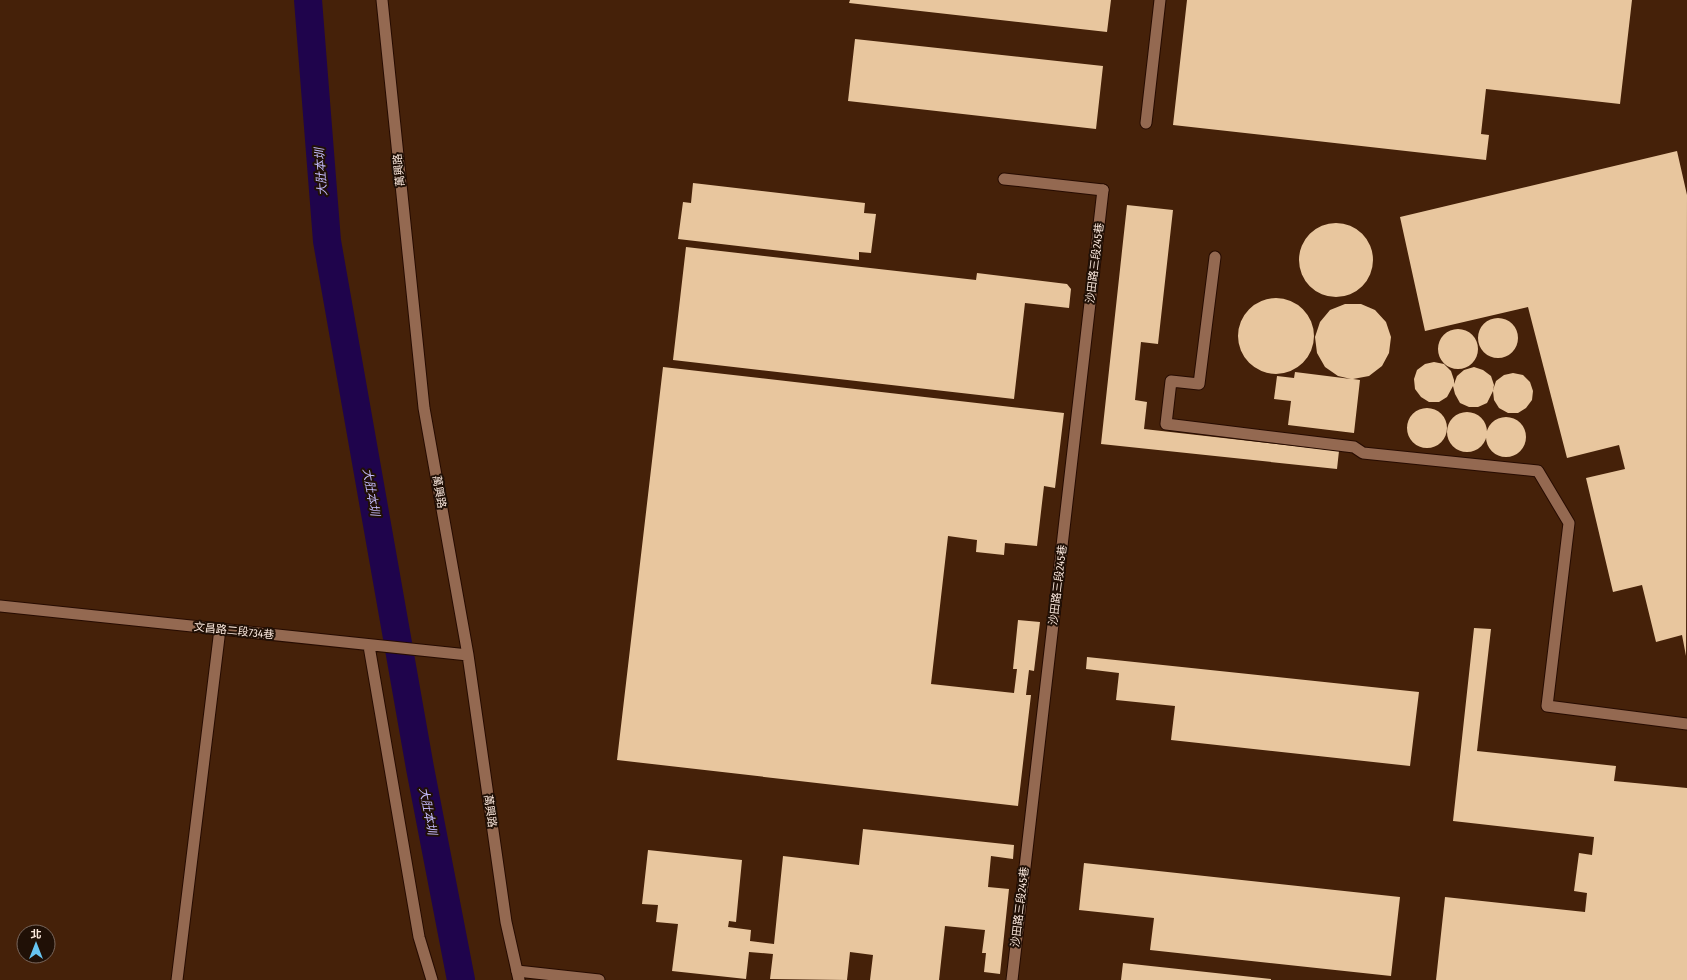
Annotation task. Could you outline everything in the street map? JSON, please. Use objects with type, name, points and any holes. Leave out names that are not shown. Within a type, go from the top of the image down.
[{"type":"street","name":"萬興路","points":[[382,0],[424,408],[468,655],[506,922],[518,976]]},
{"type":"street","points":[[1146,123],[1160,0]]},
{"type":"street","name":"沙田路三段245巷","points":[[1004,179],[1103,190],[1012,980]]},
{"type":"street","points":[[1215,257],[1199,384],[1171,381],[1166,424],[1354,447],[1363,453],[1538,471],[1569,523],[1547,706],[1687,724]]},
{"type":"street","name":"文昌路二段734巷","points":[[0,606],[369,646],[468,655]]},
{"type":"street","points":[[177,980],[220,629]]},
{"type":"street","points":[[369,646],[419,937],[432,980]]},
{"type":"street","points":[[518,976],[599,980]]},
{"type":"building","points":[[850,0],[1111,0],[1107,32],[849,3]]},
{"type":"building","points":[[1187,0],[1632,0],[1620,104],[1486,89],[1481,134],[1489,135],[1486,160],[1173,125]]},
{"type":"building","points":[[855,39],[1103,66],[1096,129],[848,101]]},
{"type":"building","points":[[1677,151],[1687,195],[1686,656],[1682,635],[1656,642],[1642,585],[1613,592],[1586,478],[1625,469],[1619,445],[1567,458],[1528,307],[1425,331],[1400,217]]},
{"type":"building","points":[[693,183],[865,203],[864,213],[876,214],[871,253],[859,252],[859,260],[678,239],[683,202],[691,203]]},
{"type":"building","points":[[1127,205],[1173,210],[1158,344],[1141,342],[1135,400],[1147,402],[1144,429],[1339,451],[1337,469],[1101,444]]},
{"type":"building","points":[[1329,223],[1343,223],[1350,225],[1363,233],[1371,246],[1373,260],[1371,274],[1363,287],[1350,295],[1343,297],[1329,297],[1322,295],[1309,287],[1301,274],[1299,267],[1299,253],[1301,246],[1309,233],[1322,225]]},
{"type":"building","points":[[686,247],[976,280],[977,273],[1067,284],[1071,289],[1069,308],[1025,303],[1014,399],[673,360]]},
{"type":"building","points":[[1276,298],[1290,301],[1303,309],[1311,322],[1314,336],[1311,350],[1303,363],[1290,371],[1276,374],[1262,371],[1249,363],[1241,350],[1238,336],[1241,322],[1249,309],[1262,301]]},
{"type":"building","points":[[1345,304],[1361,304],[1375,310],[1386,322],[1391,337],[1389,353],[1382,366],[1369,376],[1353,379],[1360,380],[1354,433],[1288,425],[1291,401],[1274,399],[1277,376],[1294,378],[1295,372],[1351,379],[1338,376],[1325,367],[1317,353],[1315,337],[1320,322],[1330,310]]},
{"type":"building","points":[[1498,318],[1509,321],[1515,327],[1518,338],[1515,349],[1509,355],[1498,358],[1487,355],[1481,349],[1478,338],[1481,327],[1487,321]]},
{"type":"building","points":[[1454,329],[1462,329],[1469,332],[1475,338],[1478,349],[1475,360],[1469,366],[1462,369],[1454,369],[1447,366],[1441,360],[1438,353],[1438,345],[1441,338],[1447,332]]},
{"type":"building","points":[[1434,362],[1444,364],[1451,371],[1454,384],[1457,376],[1464,370],[1474,367],[1483,370],[1491,376],[1494,385],[1493,390],[1496,381],[1504,375],[1513,373],[1523,375],[1530,382],[1533,391],[1532,400],[1526,408],[1518,413],[1508,413],[1499,408],[1494,400],[1493,391],[1487,403],[1478,407],[1469,407],[1460,403],[1453,386],[1447,397],[1439,402],[1429,402],[1421,397],[1415,389],[1414,379],[1417,370],[1425,364]]},
{"type":"building","points":[[663,367],[1064,413],[1055,488],[1044,486],[1037,546],[1005,543],[1004,555],[976,552],[977,540],[948,536],[931,684],[1014,693],[1017,669],[1013,669],[1018,620],[1040,622],[1034,671],[1029,670],[1026,695],[1031,695],[1018,806],[617,760]]},
{"type":"building","points":[[1423,408],[1431,408],[1438,411],[1444,417],[1447,428],[1444,439],[1438,445],[1431,448],[1423,448],[1416,445],[1410,439],[1407,432],[1407,424],[1410,417],[1416,411]]},
{"type":"building","points":[[1467,412],[1478,415],[1484,421],[1487,432],[1484,443],[1478,449],[1467,452],[1456,449],[1450,443],[1447,432],[1450,421],[1456,415]]},
{"type":"building","points":[[1506,417],[1517,420],[1523,426],[1526,437],[1523,448],[1517,454],[1506,457],[1495,454],[1489,448],[1486,437],[1489,426],[1495,420]]},
{"type":"building","points":[[1474,628],[1491,629],[1477,751],[1616,766],[1614,781],[1687,788],[1687,980],[1436,980],[1445,897],[1585,912],[1587,893],[1574,891],[1579,853],[1592,855],[1594,837],[1453,821]]},
{"type":"building","points":[[1087,657],[1419,692],[1410,766],[1171,740],[1175,706],[1116,700],[1119,673],[1086,669]]},
{"type":"building","points":[[863,829],[1014,845],[1013,859],[991,856],[988,887],[1009,889],[1000,974],[984,972],[986,953],[982,953],[985,930],[945,926],[939,980],[870,980],[873,955],[850,952],[847,980],[770,979],[773,954],[749,952],[746,979],[672,971],[678,924],[656,922],[658,905],[642,904],[648,850],[742,860],[736,922],[729,921],[728,927],[751,930],[750,941],[774,944],[783,856],[859,865]]},
{"type":"building","points":[[1084,863],[1400,897],[1391,976],[1150,950],[1154,918],[1079,910]]},
{"type":"building","points":[[1123,963],[1271,979],[1271,980],[1121,980]]},
{"type":"waterway","name":"大肚本圳","points":[[308,0],[327,241],[420,768],[461,980]]}]
